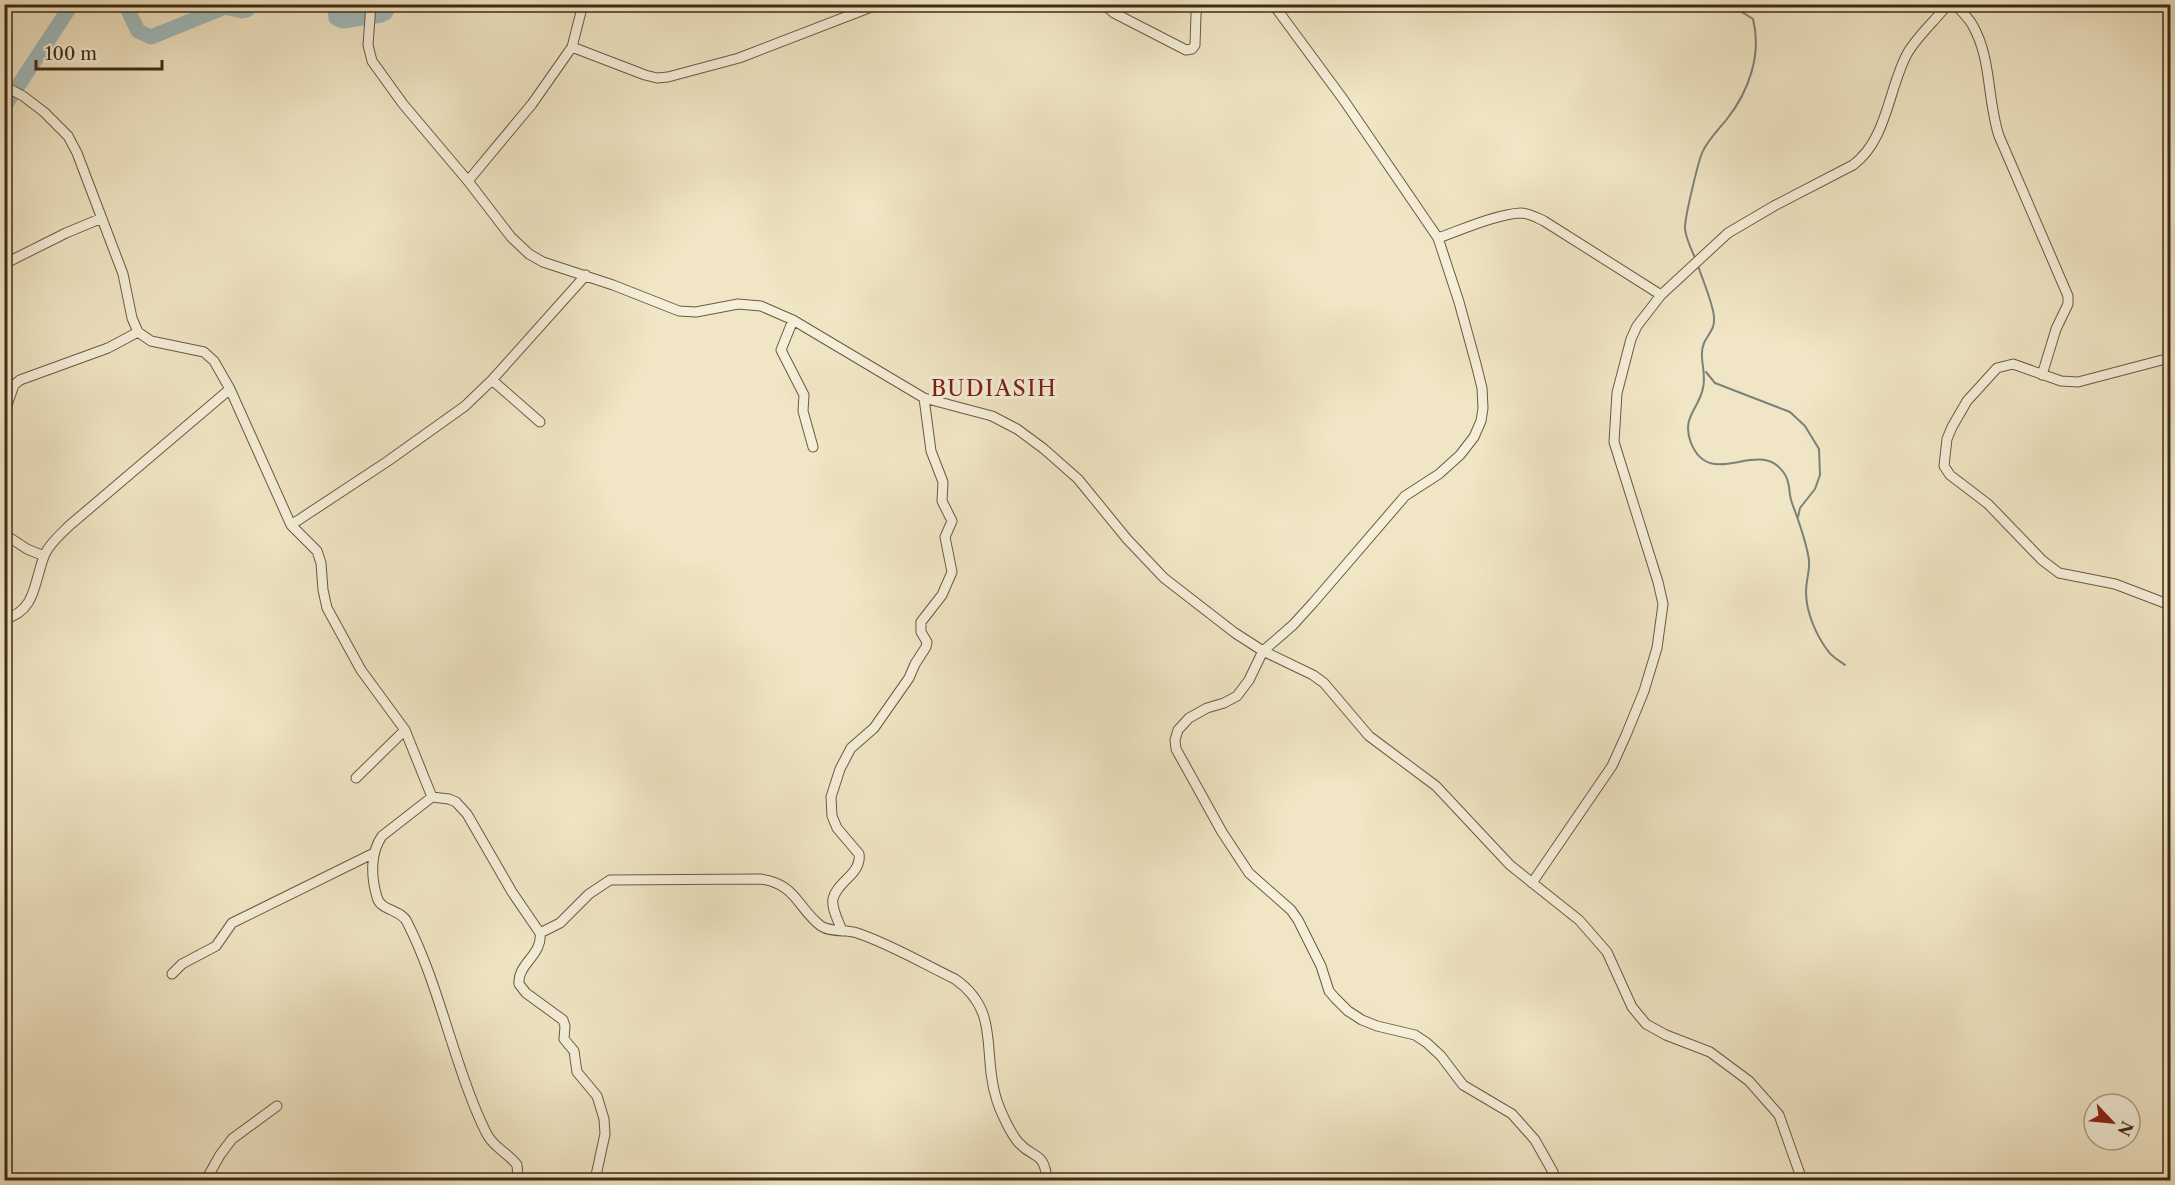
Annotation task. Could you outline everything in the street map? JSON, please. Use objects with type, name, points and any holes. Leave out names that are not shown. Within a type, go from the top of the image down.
[{"type":"street","points":[[468,181],[532,104],[572,48],[583,4]]},
{"type":"street","points":[[572,48],[645,75],[657,78],[668,77],[739,58],[879,4]]},
{"type":"street","points":[[1103,4],[1114,13],[1185,50],[1192,49],[1195,45],[1196,14],[1199,4]]},
{"type":"street","points":[[1273,4],[1438,238],[1459,302],[1478,372],[1483,408],[1481,421],[1474,437],[1460,455],[1439,474],[1405,496],[1293,625],[1263,651],[1249,681],[1237,696],[1207,708],[1190,718],[1178,730],[1175,740],[1176,749],[1222,832],[1249,873],[1291,910],[1298,920],[1321,966],[1329,991],[1335,998],[1348,1011],[1362,1020],[1414,1035],[1427,1043],[1441,1056],[1463,1085],[1512,1114],[1535,1140],[1555,1180]]},
{"type":"street","points":[[1532,883],[1612,765],[1644,692],[1657,648],[1663,604],[1614,442],[1617,393],[1627,349],[1637,326],[1661,295],[1728,233],[1853,165],[1863,157],[1882,123],[1907,55],[1948,4]]},
{"type":"street","points":[[1955,4],[1973,26],[1980,43],[1985,59],[1993,116],[1999,136],[2068,296],[2068,304],[2056,329],[2042,375]]},
{"type":"street","points":[[371,7],[369,53],[377,70],[511,237],[529,254],[679,311],[696,312],[750,304],[777,312],[924,398],[1004,421],[1044,449],[1078,479],[1127,539],[1164,578],[1216,620],[1263,651],[1290,662],[1324,683],[1360,728],[1436,786],[1496,852],[1573,915],[1607,952],[1632,1007],[1646,1024],[1710,1052],[1749,1080],[1779,1115],[1802,1180]]},
{"type":"street","points":[[7,87],[44,112],[68,136],[123,273],[132,318],[138,332],[142,337],[151,341],[198,351],[209,356],[230,389],[291,525],[317,551],[321,563],[324,599],[332,618],[361,670],[405,730],[432,796]]},
{"type":"street","points":[[1438,238],[1504,216],[1522,213],[1531,215],[1661,295]]},
{"type":"street","points":[[4,264],[64,228],[102,218]]},
{"type":"street","points":[[291,525],[431,432],[465,406],[492,380],[586,275]]},
{"type":"street","points":[[793,320],[781,350],[804,395],[802,411],[813,447]]},
{"type":"street","points":[[4,414],[14,385],[20,380],[108,348],[138,332]]},
{"type":"street","points":[[2170,360],[2162,360],[2078,382],[2061,381],[2013,364],[1997,368],[1967,401],[1952,427],[1944,455],[1946,470],[1988,504],[2037,556],[2059,573],[2115,584],[2170,605]]},
{"type":"street","points":[[492,380],[540,422]]},
{"type":"street","points":[[4,618],[18,614],[27,606],[39,579],[44,556],[55,540],[230,389]]},
{"type":"street","points":[[842,931],[833,902],[834,896],[856,870],[860,860],[859,854],[837,828],[832,816],[831,797],[840,769],[851,748],[874,728],[909,678],[926,647],[927,642],[921,632],[921,622],[942,595],[952,572],[945,537],[952,521],[942,501],[943,482],[931,451],[924,398]]},
{"type":"street","points":[[4,534],[27,549],[44,556]]},
{"type":"street","points":[[356,778],[405,730]]},
{"type":"street","points":[[518,1180],[517,1165],[488,1136],[472,1101],[426,967],[408,924],[402,915],[378,901],[374,881],[374,853],[382,836],[432,796],[456,802],[467,814],[512,892],[540,933],[539,948],[520,974],[519,984],[526,993],[563,1020],[564,1039],[574,1051],[577,1072],[600,1103],[604,1119],[604,1134],[595,1180]]},
{"type":"street","points":[[172,974],[182,964],[216,946],[235,921],[374,853]]},
{"type":"street","points":[[540,933],[560,923],[589,894],[610,880],[771,880],[789,891],[821,926],[830,930],[860,934],[955,979],[968,988],[975,996],[986,1018],[991,1081],[998,1104],[1018,1142],[1042,1160],[1046,1168],[1047,1180]]},
{"type":"street","points":[[206,1180],[232,1139],[277,1106]]},
{"type":"waterway","points":[[4,107],[72,4]]},
{"type":"waterway","points":[[125,4],[138,31],[151,37],[225,7],[242,11],[247,10],[251,4]]},
{"type":"waterway","points":[[335,4],[336,18],[343,21],[381,15],[391,4]]},
{"type":"waterway","points":[[1696,260],[1688,241],[1685,224],[1700,159],[1707,144],[1742,96],[1755,59],[1753,19],[1729,4]]},
{"type":"waterway","points":[[1698,266],[1712,306],[1714,322],[1702,348],[1704,382],[1701,395],[1689,420],[1688,434],[1691,443],[1700,457],[1710,463],[1762,460],[1774,463],[1784,473],[1788,480],[1791,499],[1808,553],[1806,600],[1810,615],[1828,651],[1845,665]]},
{"type":"waterway","points":[[1706,372],[1715,383],[1790,412],[1805,426],[1819,449],[1820,475],[1815,489],[1800,508],[1798,517]]},
{"type":"district","name":"BUDIASIH","points":[[994,388]]}]
